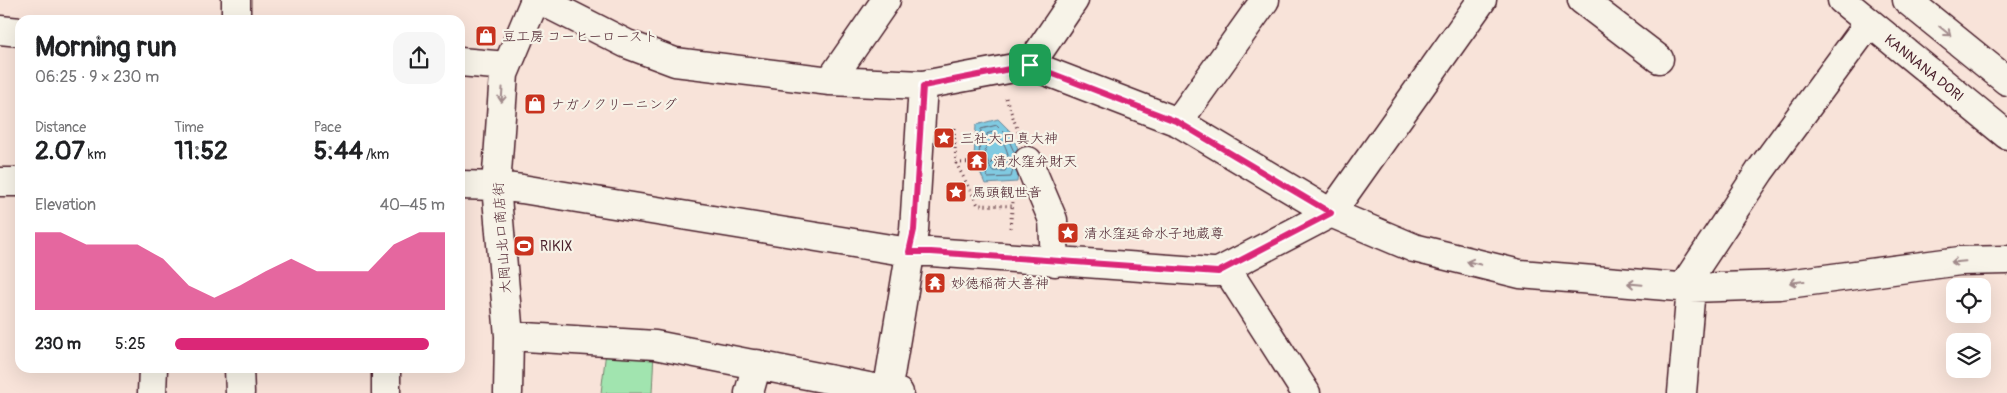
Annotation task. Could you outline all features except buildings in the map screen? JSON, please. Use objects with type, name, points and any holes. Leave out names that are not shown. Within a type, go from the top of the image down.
[{"type":"street","points":[[236,0],[236,15]]},
{"type":"street","name":"大岡山北口商店街","points":[[508,393],[509,336],[496,186],[504,74],[535,0]]},
{"type":"street","points":[[540,0],[627,44],[675,62],[830,81],[923,86],[1030,65],[1178,122],[1331,213],[1414,248],[1520,274],[1691,288],[1780,285],[1960,261],[2007,260]]},
{"type":"street","points":[[830,81],[886,0]]},
{"type":"street","points":[[1030,65],[1074,0]]},
{"type":"street","points":[[1178,122],[1265,0]]},
{"type":"street","points":[[465,185],[496,186],[909,252],[1218,272],[1331,213],[1482,0]]},
{"type":"street","points":[[1582,0],[1659,58]]},
{"type":"street","name":"KANNANA DORI","points":[[1842,0],[2007,135]]},
{"type":"street","points":[[1907,0],[2007,81]]},
{"type":"street","points":[[1682,393],[1691,288],[1689,278],[1760,171],[1869,23]]},
{"type":"street","points":[[0,30],[15,32]]},
{"type":"street","points":[[465,62],[507,66]]},
{"type":"street","points":[[509,336],[655,345],[891,392],[909,252],[914,230],[923,86]]},
{"type":"street","points":[[1028,161],[1053,220],[1055,262]]},
{"type":"street","points":[[0,182],[15,182]]},
{"type":"street","points":[[1226,268],[1306,393]]},
{"type":"street","points":[[749,393],[757,364]]},
{"type":"street","points":[[152,393],[153,373]]},
{"type":"street","points":[[240,373],[240,393]]},
{"type":"street","points":[[386,373],[386,393]]},
{"type":"path","points":[[954,128],[956,163],[978,205],[1012,206]]},
{"type":"path","points":[[956,163],[974,163]]},
{"type":"green space","points":[[606,351],[654,352],[652,393],[601,393]]},
{"type":"water","points":[[998,119],[1010,131],[1020,153],[1017,182],[985,184],[974,157],[976,125]]},
{"type":"place","name":"豆工房 コーヒーロースト","points":[[486,36]]},
{"type":"place","name":"ナガノクリーニング","points":[[535,104]]},
{"type":"place","name":"三社大口真大神","points":[[944,138]]},
{"type":"place","name":"清水窪弁財天","points":[[977,161]]},
{"type":"place","name":"馬頭観世音","points":[[956,192]]},
{"type":"place","name":"清水窪延命水子地蔵尊","points":[[1068,233]]},
{"type":"place","name":"RIKIX","points":[[524,246]]},
{"type":"place","name":"妙徳稲荷大善神","points":[[935,283]]},
{"type":"route","points":[[1030,65],[1178,122],[1331,213],[1218,272],[909,252],[914,230],[923,86],[1030,65]]}]
